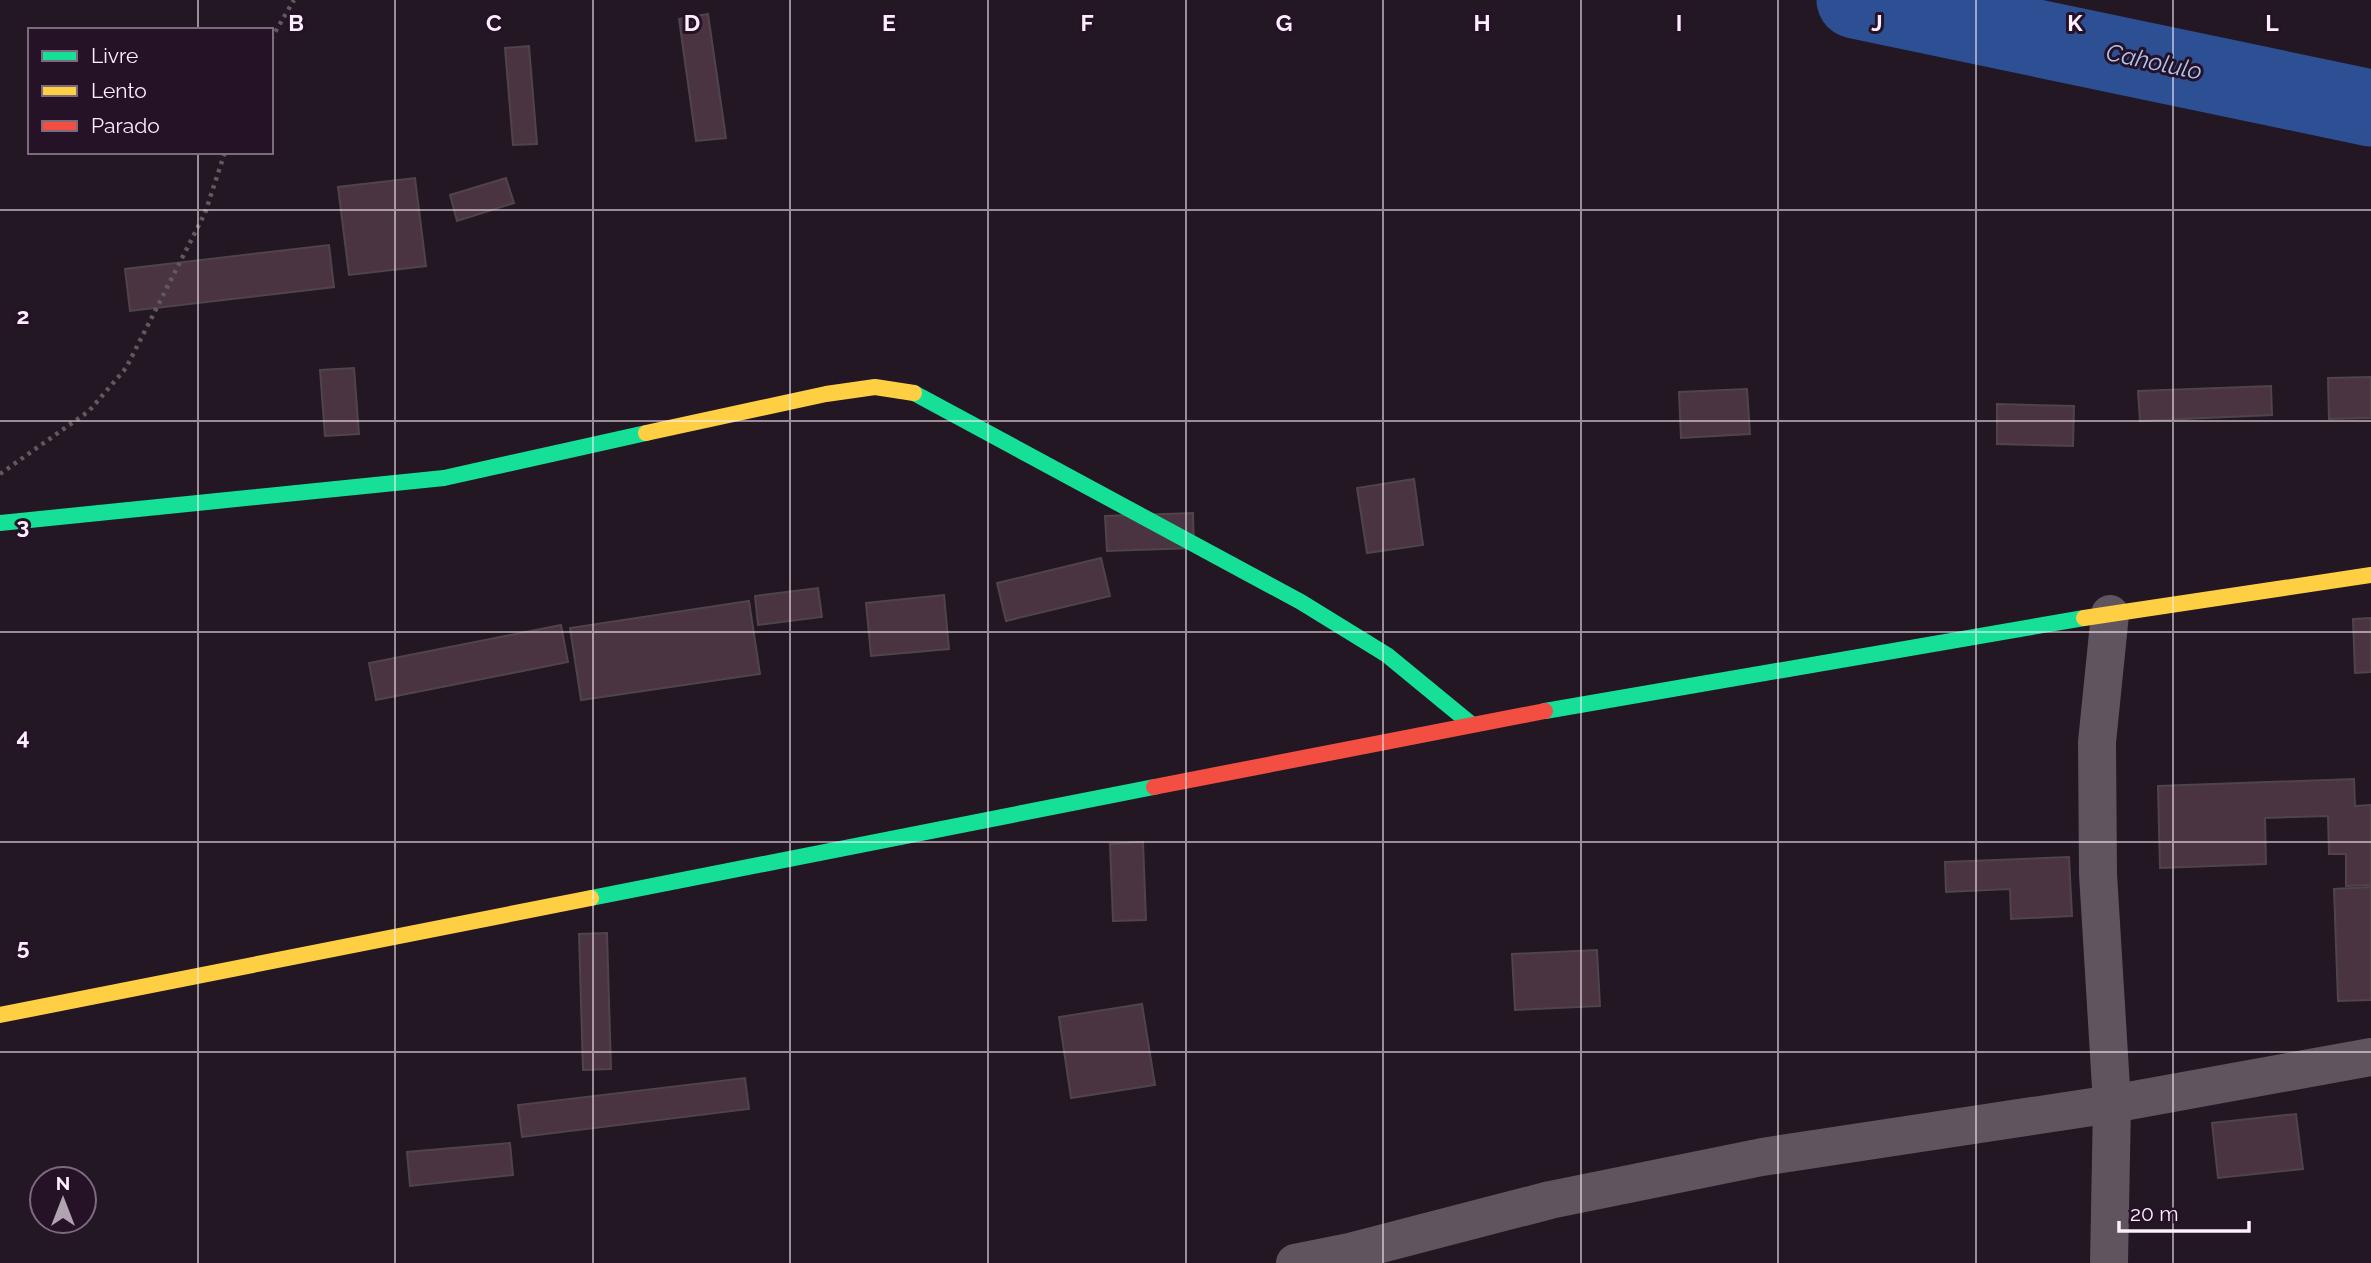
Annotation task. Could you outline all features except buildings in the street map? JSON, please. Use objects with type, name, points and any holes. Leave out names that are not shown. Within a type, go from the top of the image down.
[{"type":"street","points":[[0,523],[444,478],[827,394],[875,387],[912,391],[1301,602],[1387,655],[1471,724]]},
{"type":"street","points":[[0,1015],[1471,724],[2110,614],[2371,575]]},
{"type":"street","points":[[2109,1263],[2112,1104],[2098,874],[2096,742],[2110,614]]},
{"type":"street","points":[[1295,1263],[1350,1252],[1550,1200],[1762,1157],[2112,1104],[2371,1057]]},
{"type":"path","points":[[273,36],[294,0]]},
{"type":"path","points":[[0,474],[89,411],[126,368],[205,212],[224,154]]},
{"type":"waterway","name":"Caholulo","points":[[1855,0],[2371,108]]},
{"type":"traffic: fast","points":[[914,393],[1301,602],[1387,655],[1471,724]]},
{"type":"traffic: fast","points":[[0,523],[444,478],[646,433]]},
{"type":"traffic: fast","points":[[1545,711],[2084,618]]},
{"type":"traffic: fast","points":[[591,898],[1154,787]]},
{"type":"traffic: slow","points":[[646,433],[826,394],[875,387],[914,393]]},
{"type":"traffic: slow","points":[[2084,618],[2371,575]]},
{"type":"traffic: slow","points":[[0,1015],[591,898]]},
{"type":"traffic: jam","points":[[1154,787],[1545,711]]}]
